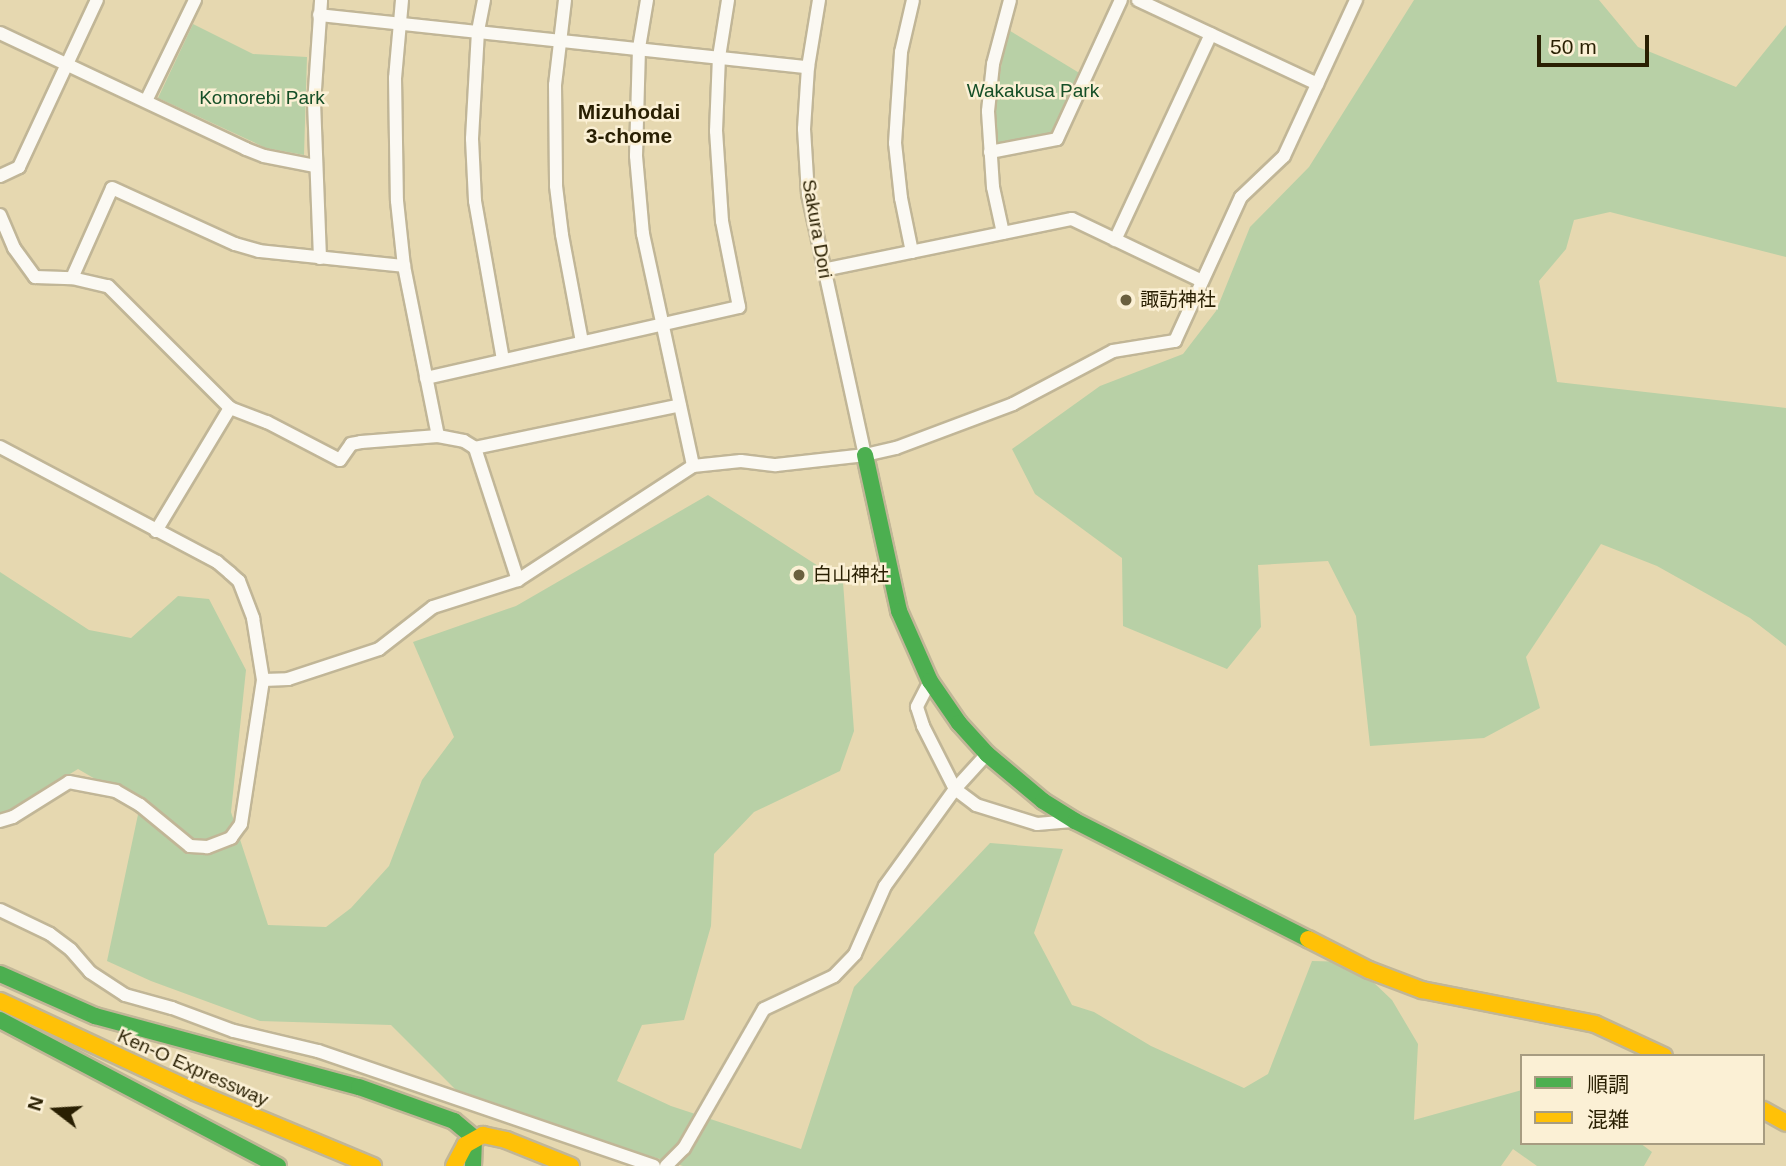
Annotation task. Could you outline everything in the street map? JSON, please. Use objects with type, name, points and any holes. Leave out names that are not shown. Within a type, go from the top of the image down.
[{"type":"main road","points":[[865,455],[899,611],[930,681],[959,723],[987,754],[1043,801],[1075,821],[1369,970],[1422,990],[1595,1024],[1660,1054]]},
{"type":"main road","points":[[0,974],[95,1016],[359,1087],[454,1121],[474,1138],[494,1136],[571,1166]]},
{"type":"main road","name":"Ken-O Expressway","points":[[0,1001],[48,1026],[195,1092],[373,1166]]},
{"type":"main road","name":"Ken-O Expressway","points":[[0,1010],[179,1097],[343,1166]]},
{"type":"main road","points":[[0,1020],[278,1166]]},
{"type":"main road","points":[[1765,1111],[1786,1123]]},
{"type":"main road","points":[[456,1161],[474,1138]]},
{"type":"main road","points":[[473,1164],[474,1138]]},
{"type":"street","points":[[0,176],[19,167],[97,0]]},
{"type":"street","points":[[146,101],[195,0]]},
{"type":"street","points":[[320,258],[314,104],[321,0]]},
{"type":"street","points":[[402,0],[394,136],[404,267],[438,436]]},
{"type":"street","points":[[484,0],[478,31],[472,139],[475,201],[503,359]]},
{"type":"street","points":[[565,0],[555,85],[556,186],[562,235],[582,342]]},
{"type":"street","points":[[647,0],[639,48],[636,156],[643,234],[694,466]]},
{"type":"street","points":[[426,378],[739,307],[722,221],[716,131],[719,57],[728,0]]},
{"type":"street","name":"Sakura Dori","points":[[819,0],[808,67],[804,129],[806,168],[823,270],[865,455]]},
{"type":"street","points":[[912,252],[901,198],[895,143],[901,52],[913,0]]},
{"type":"street","points":[[1003,233],[993,187],[988,111],[993,64],[1010,0]]},
{"type":"street","points":[[990,152],[1057,139],[1121,0]]},
{"type":"street","points":[[1138,0],[1317,85]]},
{"type":"street","points":[[263,680],[288,679],[379,649],[433,607],[518,580],[694,466],[741,461],[776,465],[865,455],[896,448],[1013,404],[1113,351],[1175,341],[1241,197],[1284,156],[1356,0]]},
{"type":"street","points":[[319,15],[808,67]]},
{"type":"street","points":[[0,33],[264,156],[315,166]]},
{"type":"street","points":[[1115,240],[1211,34]]},
{"type":"street","points":[[72,278],[112,188],[234,244],[259,251],[404,267]]},
{"type":"street","points":[[0,215],[14,248],[35,277],[72,278],[107,286],[230,408],[267,422],[340,460],[351,443],[438,436],[464,441],[475,448],[518,580]]},
{"type":"street","points":[[823,270],[1072,219],[1202,281]]},
{"type":"street","points":[[475,448],[680,405]]},
{"type":"street","points":[[156,531],[230,408]]},
{"type":"street","points":[[0,447],[217,562],[239,581],[253,618],[263,680],[241,824],[231,838],[207,848],[190,846],[140,805],[116,791],[69,782],[13,817],[0,821]]},
{"type":"street","points":[[930,681],[917,707],[923,726],[955,789],[976,804],[1037,824],[1075,821]]},
{"type":"street","points":[[666,1166],[684,1148],[764,1009],[834,976],[855,954],[885,886],[955,789],[987,754]]},
{"type":"street","points":[[0,910],[50,934],[71,950],[90,972],[125,995],[172,1008],[234,1031],[318,1051],[654,1166]]},
{"type":"green space","points":[[1414,0],[1599,0],[1638,47],[1736,87],[1786,25],[1786,257],[1610,212],[1574,220],[1566,249],[1539,281],[1557,382],[1786,408],[1786,646],[1750,618],[1657,566],[1601,544],[1526,657],[1540,708],[1484,738],[1370,746],[1356,616],[1328,561],[1258,565],[1261,627],[1227,669],[1123,626],[1122,558],[1035,494],[1012,449],[1100,386],[1183,354],[1216,311],[1250,227],[1309,167]]},
{"type":"green space","name":"Komorebi Park","points":[[193,24],[253,54],[307,57],[304,155],[266,148],[158,98]]},
{"type":"green space","name":"Wakakusa Park","points":[[1007,29],[1081,74],[1054,133],[996,144],[994,112]]},
{"type":"green space","points":[[708,495],[843,582],[854,731],[840,771],[754,812],[714,854],[711,926],[684,1020],[642,1025],[617,1081],[671,1106],[801,1149],[854,987],[990,843],[1063,849],[1034,933],[1072,1005],[1094,1012],[1151,1046],[1244,1088],[1268,1074],[1312,961],[1352,962],[1392,1000],[1418,1044],[1414,1120],[1520,1091],[1520,1145],[1643,1145],[1652,1152],[1644,1166],[1537,1166],[1513,1149],[1501,1166],[683,1166],[467,1101],[391,1025],[260,1021],[151,981],[107,961],[140,805],[78,769],[0,817],[0,572],[89,630],[131,638],[178,596],[209,599],[246,670],[231,812],[268,925],[326,927],[351,908],[389,866],[422,780],[454,737],[413,642],[516,606]]},
{"type":"traffic: fast","points":[[865,455],[899,611],[930,681],[959,723],[987,754],[1043,801],[1075,821],[1308,939]]},
{"type":"traffic: fast","points":[[0,974],[95,1016],[359,1087],[454,1121],[474,1138],[473,1166]]},
{"type":"traffic: fast","points":[[0,1020],[278,1166]]},
{"type":"traffic: slow","points":[[1308,939],[1369,970],[1422,990],[1595,1024],[1660,1054]]},
{"type":"traffic: slow","points":[[0,1001],[195,1092],[373,1166]]},
{"type":"traffic: slow","points":[[1765,1111],[1786,1123]]},
{"type":"traffic: slow","points":[[454,1166],[465,1145],[483,1135],[506,1140],[571,1166]]},
{"type":"place","name":"諏訪神社","points":[[1126,300]]},
{"type":"place","name":"白山神社","points":[[799,575]]},
{"type":"district","name":"Mizuhodai 3-chome","points":[[629,124]]}]
